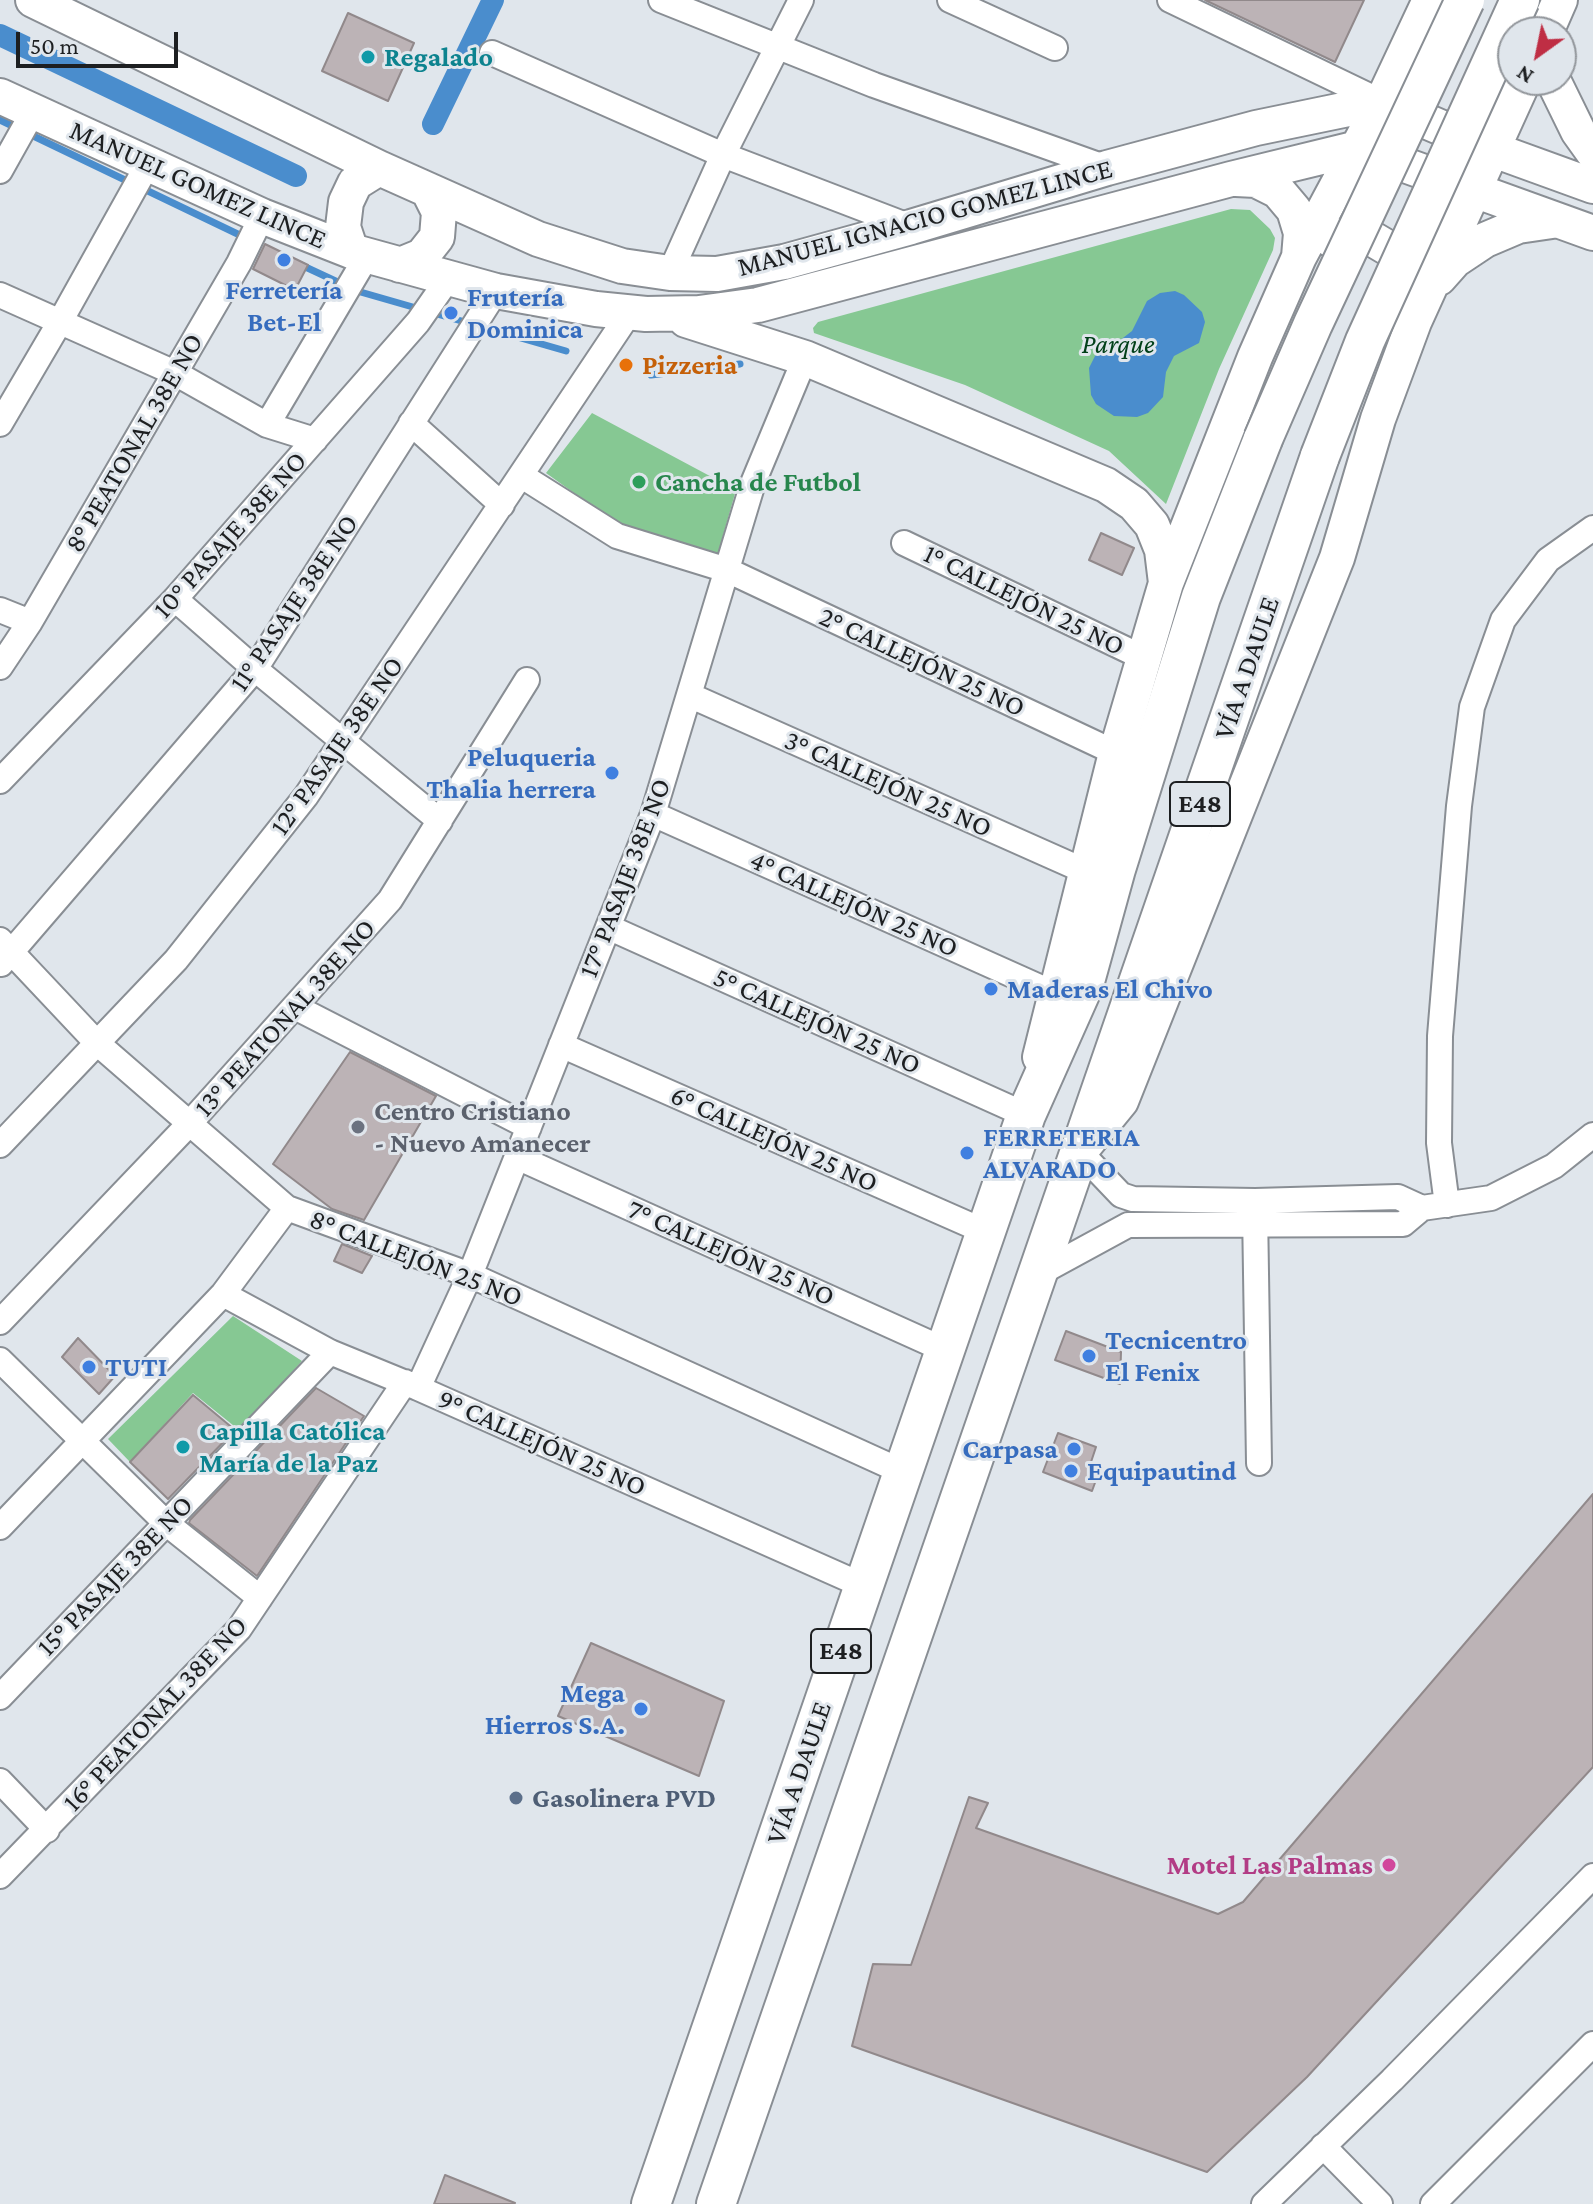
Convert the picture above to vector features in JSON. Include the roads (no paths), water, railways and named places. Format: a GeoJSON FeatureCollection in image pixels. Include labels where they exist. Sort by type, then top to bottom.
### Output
{"type":"FeatureCollection","features":[{"type":"Feature","properties":{"kind":"main road"},"geometry":{"type":"LineString","coordinates":[[33,0],[428,190],[439,212],[437,237],[422,256],[400,265]]}},
{"type":"Feature","properties":{"kind":"main road","name":"E48"},"geometry":{"type":"LineString","coordinates":[[1166,583],[1255,357],[1299,257],[1382,102],[1430,0]]}},
{"type":"Feature","properties":{"kind":"main road","name":"VÍA A DAULE"},"geometry":{"type":"LineString","coordinates":[[651,2204],[1026,1115],[1084,985],[1147,764],[1201,597],[1263,439],[1313,324],[1465,0]]}},
{"type":"Feature","properties":{"kind":"main road","name":"VÍA A DAULE"},"geometry":{"type":"LineString","coordinates":[[716,2204],[1320,456],[1365,341],[1520,0]]}},
{"type":"Feature","properties":{"kind":"main road","name":"MANUEL GOMEZ LINCE"},"geometry":{"type":"LineString","coordinates":[[0,96],[262,216],[359,254],[400,265]]}},
{"type":"Feature","properties":{"kind":"main road","name":"E48"},"geometry":{"type":"LineString","coordinates":[[1414,322],[1516,96]]}},
{"type":"Feature","properties":{"kind":"main road"},"geometry":{"type":"LineString","coordinates":[[1561,96],[1578,131],[1593,152]]}},
{"type":"Feature","properties":{"kind":"main road"},"geometry":{"type":"LineString","coordinates":[[1382,102],[1491,149],[1593,186]]}},
{"type":"Feature","properties":{"kind":"main road","name":"MANUEL IGNACIO GOMEZ LINCE"},"geometry":{"type":"LineString","coordinates":[[428,190],[574,253],[622,266],[670,273],[717,274],[758,268],[911,227],[1107,168],[1256,128],[1382,102]]}},
{"type":"Feature","properties":{"kind":"main road"},"geometry":{"type":"LineString","coordinates":[[1358,148],[1593,233]]}},
{"type":"Feature","properties":{"kind":"main road","name":"MANUEL IGNACIO GOMEZ LINCE"},"geometry":{"type":"LineString","coordinates":[[400,265],[496,291],[630,312],[699,313],[758,305],[1358,148]]}},
{"type":"Feature","properties":{"kind":"main road"},"geometry":{"type":"LineString","coordinates":[[359,254],[343,227],[346,202],[355,183],[379,168]]}},
{"type":"Feature","properties":{"kind":"main road"},"geometry":{"type":"LineString","coordinates":[[1231,179],[1256,180],[1278,191],[1294,210],[1301,233],[1299,257]]}},
{"type":"Feature","properties":{"kind":"main road"},"geometry":{"type":"LineString","coordinates":[[1430,287],[1455,260],[1485,240],[1518,226],[1554,221]]}},
{"type":"Feature","properties":{"kind":"main road"},"geometry":{"type":"LineString","coordinates":[[1299,257],[1320,242],[1333,238],[1345,235],[1371,238],[1393,251],[1409,272],[1416,296],[1414,322]]}},
{"type":"Feature","properties":{"kind":"main road"},"geometry":{"type":"LineString","coordinates":[[667,314],[805,358],[1106,485],[1134,504],[1152,525],[1162,550],[1166,583]]}},
{"type":"Feature","properties":{"kind":"main road","name":"VÍA A DAULE"},"geometry":{"type":"LineString","coordinates":[[1080,1152],[1121,1101],[1337,558],[1378,419],[1414,322]]}},
{"type":"Feature","properties":{"kind":"main road","name":"VÍA A DAULE"},"geometry":{"type":"LineString","coordinates":[[1026,1115],[1116,753],[1166,583]]}},
{"type":"Feature","properties":{"kind":"street"},"geometry":{"type":"LineString","coordinates":[[661,0],[777,48],[1107,168]]}},
{"type":"Feature","properties":{"kind":"street"},"geometry":{"type":"LineString","coordinates":[[670,273],[723,155],[801,0]]}},
{"type":"Feature","properties":{"kind":"street"},"geometry":{"type":"LineString","coordinates":[[950,0],[1055,48]]}},
{"type":"Feature","properties":{"kind":"street"},"geometry":{"type":"LineString","coordinates":[[1170,0],[1382,102]]}},
{"type":"Feature","properties":{"kind":"street"},"geometry":{"type":"LineString","coordinates":[[492,53],[723,155],[911,227]]}},
{"type":"Feature","properties":{"kind":"street"},"geometry":{"type":"LineString","coordinates":[[0,171],[33,112]]}},
{"type":"Feature","properties":{"kind":"street"},"geometry":{"type":"LineString","coordinates":[[0,424],[148,164]]}},
{"type":"Feature","properties":{"kind":"street","name":"8° PEATONAL 38E NO"},"geometry":{"type":"LineString","coordinates":[[0,667],[30,622],[239,263],[262,216]]}},
{"type":"Feature","properties":{"kind":"street"},"geometry":{"type":"LineString","coordinates":[[267,425],[359,254]]}},
{"type":"Feature","properties":{"kind":"street","name":"10° PASAJE 38E NO"},"geometry":{"type":"LineString","coordinates":[[0,781],[175,599],[418,322],[448,279]]}},
{"type":"Feature","properties":{"kind":"street","name":"11° PASAJE 38E NO"},"geometry":{"type":"LineString","coordinates":[[4,953],[255,669],[496,291]]}},
{"type":"Feature","properties":{"kind":"street"},"geometry":{"type":"LineString","coordinates":[[0,295],[175,373],[267,425],[315,440]]}},
{"type":"Feature","properties":{"kind":"street","name":"12° PASAJE 38E NO"},"geometry":{"type":"LineString","coordinates":[[0,1145],[176,960],[306,796],[630,312]]}},
{"type":"Feature","properties":{"kind":"street","name":"17° PASAJE 38E NO"},"geometry":{"type":"LineString","coordinates":[[412,1385],[470,1275],[653,814],[753,483],[805,358]]}},
{"type":"Feature","properties":{"kind":"street"},"geometry":{"type":"LineString","coordinates":[[411,423],[502,505]]}},
{"type":"Feature","properties":{"kind":"street","name":"2° CALLEJÓN 25 NO"},"geometry":{"type":"LineString","coordinates":[[522,476],[617,536],[727,570],[1116,753]]}},
{"type":"Feature","properties":{"kind":"street"},"geometry":{"type":"LineString","coordinates":[[1447,1205],[1439,1143],[1440,1036],[1459,806],[1472,707],[1503,620],[1548,560],[1593,528]]}},
{"type":"Feature","properties":{"kind":"street","name":"1° CALLEJÓN 25 NO"},"geometry":{"type":"LineString","coordinates":[[904,543],[1144,658]]}},
{"type":"Feature","properties":{"kind":"street"},"geometry":{"type":"LineString","coordinates":[[175,599],[440,821]]}},
{"type":"Feature","properties":{"kind":"street"},"geometry":{"type":"LineString","coordinates":[[0,610],[30,622]]}},
{"type":"Feature","properties":{"kind":"street","name":"13° PEATONAL 38E NO"},"geometry":{"type":"LineString","coordinates":[[0,1322],[189,1124],[390,900],[527,680]]}},
{"type":"Feature","properties":{"kind":"street","name":"3° CALLEJÓN 25 NO"},"geometry":{"type":"LineString","coordinates":[[689,695],[1087,872]]}},
{"type":"Feature","properties":{"kind":"street","name":"4° CALLEJÓN 25 NO"},"geometry":{"type":"LineString","coordinates":[[653,814],[1055,994]]}},
{"type":"Feature","properties":{"kind":"street","name":"5° CALLEJÓN 25 NO"},"geometry":{"type":"LineString","coordinates":[[608,927],[1026,1115]]}},
{"type":"Feature","properties":{"kind":"street","name":"8° CALLEJÓN 25 NO"},"geometry":{"type":"LineString","coordinates":[[4,953],[97,1043],[287,1208],[470,1275],[903,1472]]}},
{"type":"Feature","properties":{"kind":"street"},"geometry":{"type":"LineString","coordinates":[[295,1007],[529,1127]]}},
{"type":"Feature","properties":{"kind":"street","name":"6° CALLEJÓN 25 NO"},"geometry":{"type":"LineString","coordinates":[[561,1045],[986,1232]]}},
{"type":"Feature","properties":{"kind":"street"},"geometry":{"type":"LineString","coordinates":[[1080,1152],[1121,1195],[1133,1199],[1255,1201],[1398,1197],[1422,1208],[1491,1198],[1554,1166],[1593,1135]]}},
{"type":"Feature","properties":{"kind":"street","name":"7° CALLEJÓN 25 NO"},"geometry":{"type":"LineString","coordinates":[[517,1157],[945,1350]]}},
{"type":"Feature","properties":{"kind":"street"},"geometry":{"type":"LineString","coordinates":[[1255,1201],[1259,1463]]}},
{"type":"Feature","properties":{"kind":"street"},"geometry":{"type":"LineString","coordinates":[[0,1527],[223,1294],[287,1208]]}},
{"type":"Feature","properties":{"kind":"street"},"geometry":{"type":"LineString","coordinates":[[1038,1274],[1128,1225],[1403,1224],[1422,1208]]}},
{"type":"Feature","properties":{"kind":"street","name":"9° CALLEJÓN 25 NO"},"geometry":{"type":"LineString","coordinates":[[223,1294],[330,1352],[412,1385],[864,1586]]}},
{"type":"Feature","properties":{"kind":"street","name":"15° PASAJE 38E NO"},"geometry":{"type":"LineString","coordinates":[[0,1697],[330,1352]]}},
{"type":"Feature","properties":{"kind":"street"},"geometry":{"type":"LineString","coordinates":[[0,1360],[166,1523],[260,1598]]}},
{"type":"Feature","properties":{"kind":"street","name":"16° PEATONAL 38E NO"},"geometry":{"type":"LineString","coordinates":[[0,1876],[239,1629],[412,1385]]}},
{"type":"Feature","properties":{"kind":"street"},"geometry":{"type":"LineString","coordinates":[[0,1781],[47,1830]]}},
{"type":"Feature","properties":{"kind":"street"},"geometry":{"type":"LineString","coordinates":[[1264,2204],[1592,1878]]}},
{"type":"Feature","properties":{"kind":"street"},"geometry":{"type":"LineString","coordinates":[[1433,2204],[1593,2044]]}},
{"type":"Feature","properties":{"kind":"street"},"geometry":{"type":"LineString","coordinates":[[1323,2146],[1380,2204]]}},
{"type":"Feature","properties":{"kind":"water"},"geometry":{"type":"Polygon","coordinates":[[[1175,291],[1202,312],[1205,322],[1199,343],[1174,356],[1166,372],[1163,397],[1148,413],[1137,417],[1114,416],[1096,404],[1091,395],[1089,368],[1097,352],[1106,344],[1119,341],[1132,331],[1147,301],[1160,293],[1175,291]]]}},
{"type":"Feature","properties":{"kind":"waterway"},"geometry":{"type":"LineString","coordinates":[[433,124],[493,0]]}},
{"type":"Feature","properties":{"kind":"waterway"},"geometry":{"type":"LineString","coordinates":[[0,35],[296,176]]}},
{"type":"Feature","properties":{"kind":"waterway"},"geometry":{"type":"LineString","coordinates":[[0,120],[248,239]]}},
{"type":"Feature","properties":{"kind":"waterway"},"geometry":{"type":"LineString","coordinates":[[299,264],[357,291],[566,351]]}},
{"type":"Feature","properties":{"kind":"waterway"},"geometry":{"type":"LineString","coordinates":[[651,375],[740,364]]}},
{"type":"Feature","properties":{"kind":"place","name":"Regalado"},"geometry":{"type":"Point","coordinates":[368,57]}},
{"type":"Feature","properties":{"kind":"place","name":"Ferretería Bet-El"},"geometry":{"type":"Point","coordinates":[284,260]}},
{"type":"Feature","properties":{"kind":"place","name":"Frutería Dominica"},"geometry":{"type":"Point","coordinates":[451,313]}},
{"type":"Feature","properties":{"kind":"place","name":"Pizzeria"},"geometry":{"type":"Point","coordinates":[626,365]}},
{"type":"Feature","properties":{"kind":"place","name":"Cancha de Futbol"},"geometry":{"type":"Point","coordinates":[639,482]}},
{"type":"Feature","properties":{"kind":"place","name":"Peluqueria Thalia herrera"},"geometry":{"type":"Point","coordinates":[612,773]}},
{"type":"Feature","properties":{"kind":"place","name":"Maderas El Chivo"},"geometry":{"type":"Point","coordinates":[991,989]}},
{"type":"Feature","properties":{"kind":"place","name":"Centro Cristiano - Nuevo Amanecer"},"geometry":{"type":"Point","coordinates":[358,1127]}},
{"type":"Feature","properties":{"kind":"place","name":"FERRETERIA ALVARADO"},"geometry":{"type":"Point","coordinates":[967,1153]}},
{"type":"Feature","properties":{"kind":"place","name":"Tecnicentro El Fenix"},"geometry":{"type":"Point","coordinates":[1089,1356]}},
{"type":"Feature","properties":{"kind":"place","name":"TUTI"},"geometry":{"type":"Point","coordinates":[89,1367]}},
{"type":"Feature","properties":{"kind":"place","name":"Capilla Católica María de la Paz"},"geometry":{"type":"Point","coordinates":[183,1447]}},
{"type":"Feature","properties":{"kind":"place","name":"Carpasa"},"geometry":{"type":"Point","coordinates":[1074,1449]}},
{"type":"Feature","properties":{"kind":"place","name":"Equipautind"},"geometry":{"type":"Point","coordinates":[1071,1471]}},
{"type":"Feature","properties":{"kind":"place","name":"Mega Hierros S.A."},"geometry":{"type":"Point","coordinates":[641,1709]}},
{"type":"Feature","properties":{"kind":"place","name":"Gasolinera PVD"},"geometry":{"type":"Point","coordinates":[516,1798]}},
{"type":"Feature","properties":{"kind":"place","name":"Motel Las Palmas"},"geometry":{"type":"Point","coordinates":[1389,1865]}},
{"type":"Feature","properties":{"kind":"park label","name":"Parque"},"geometry":{"type":"Point","coordinates":[1118,344]}}]}
